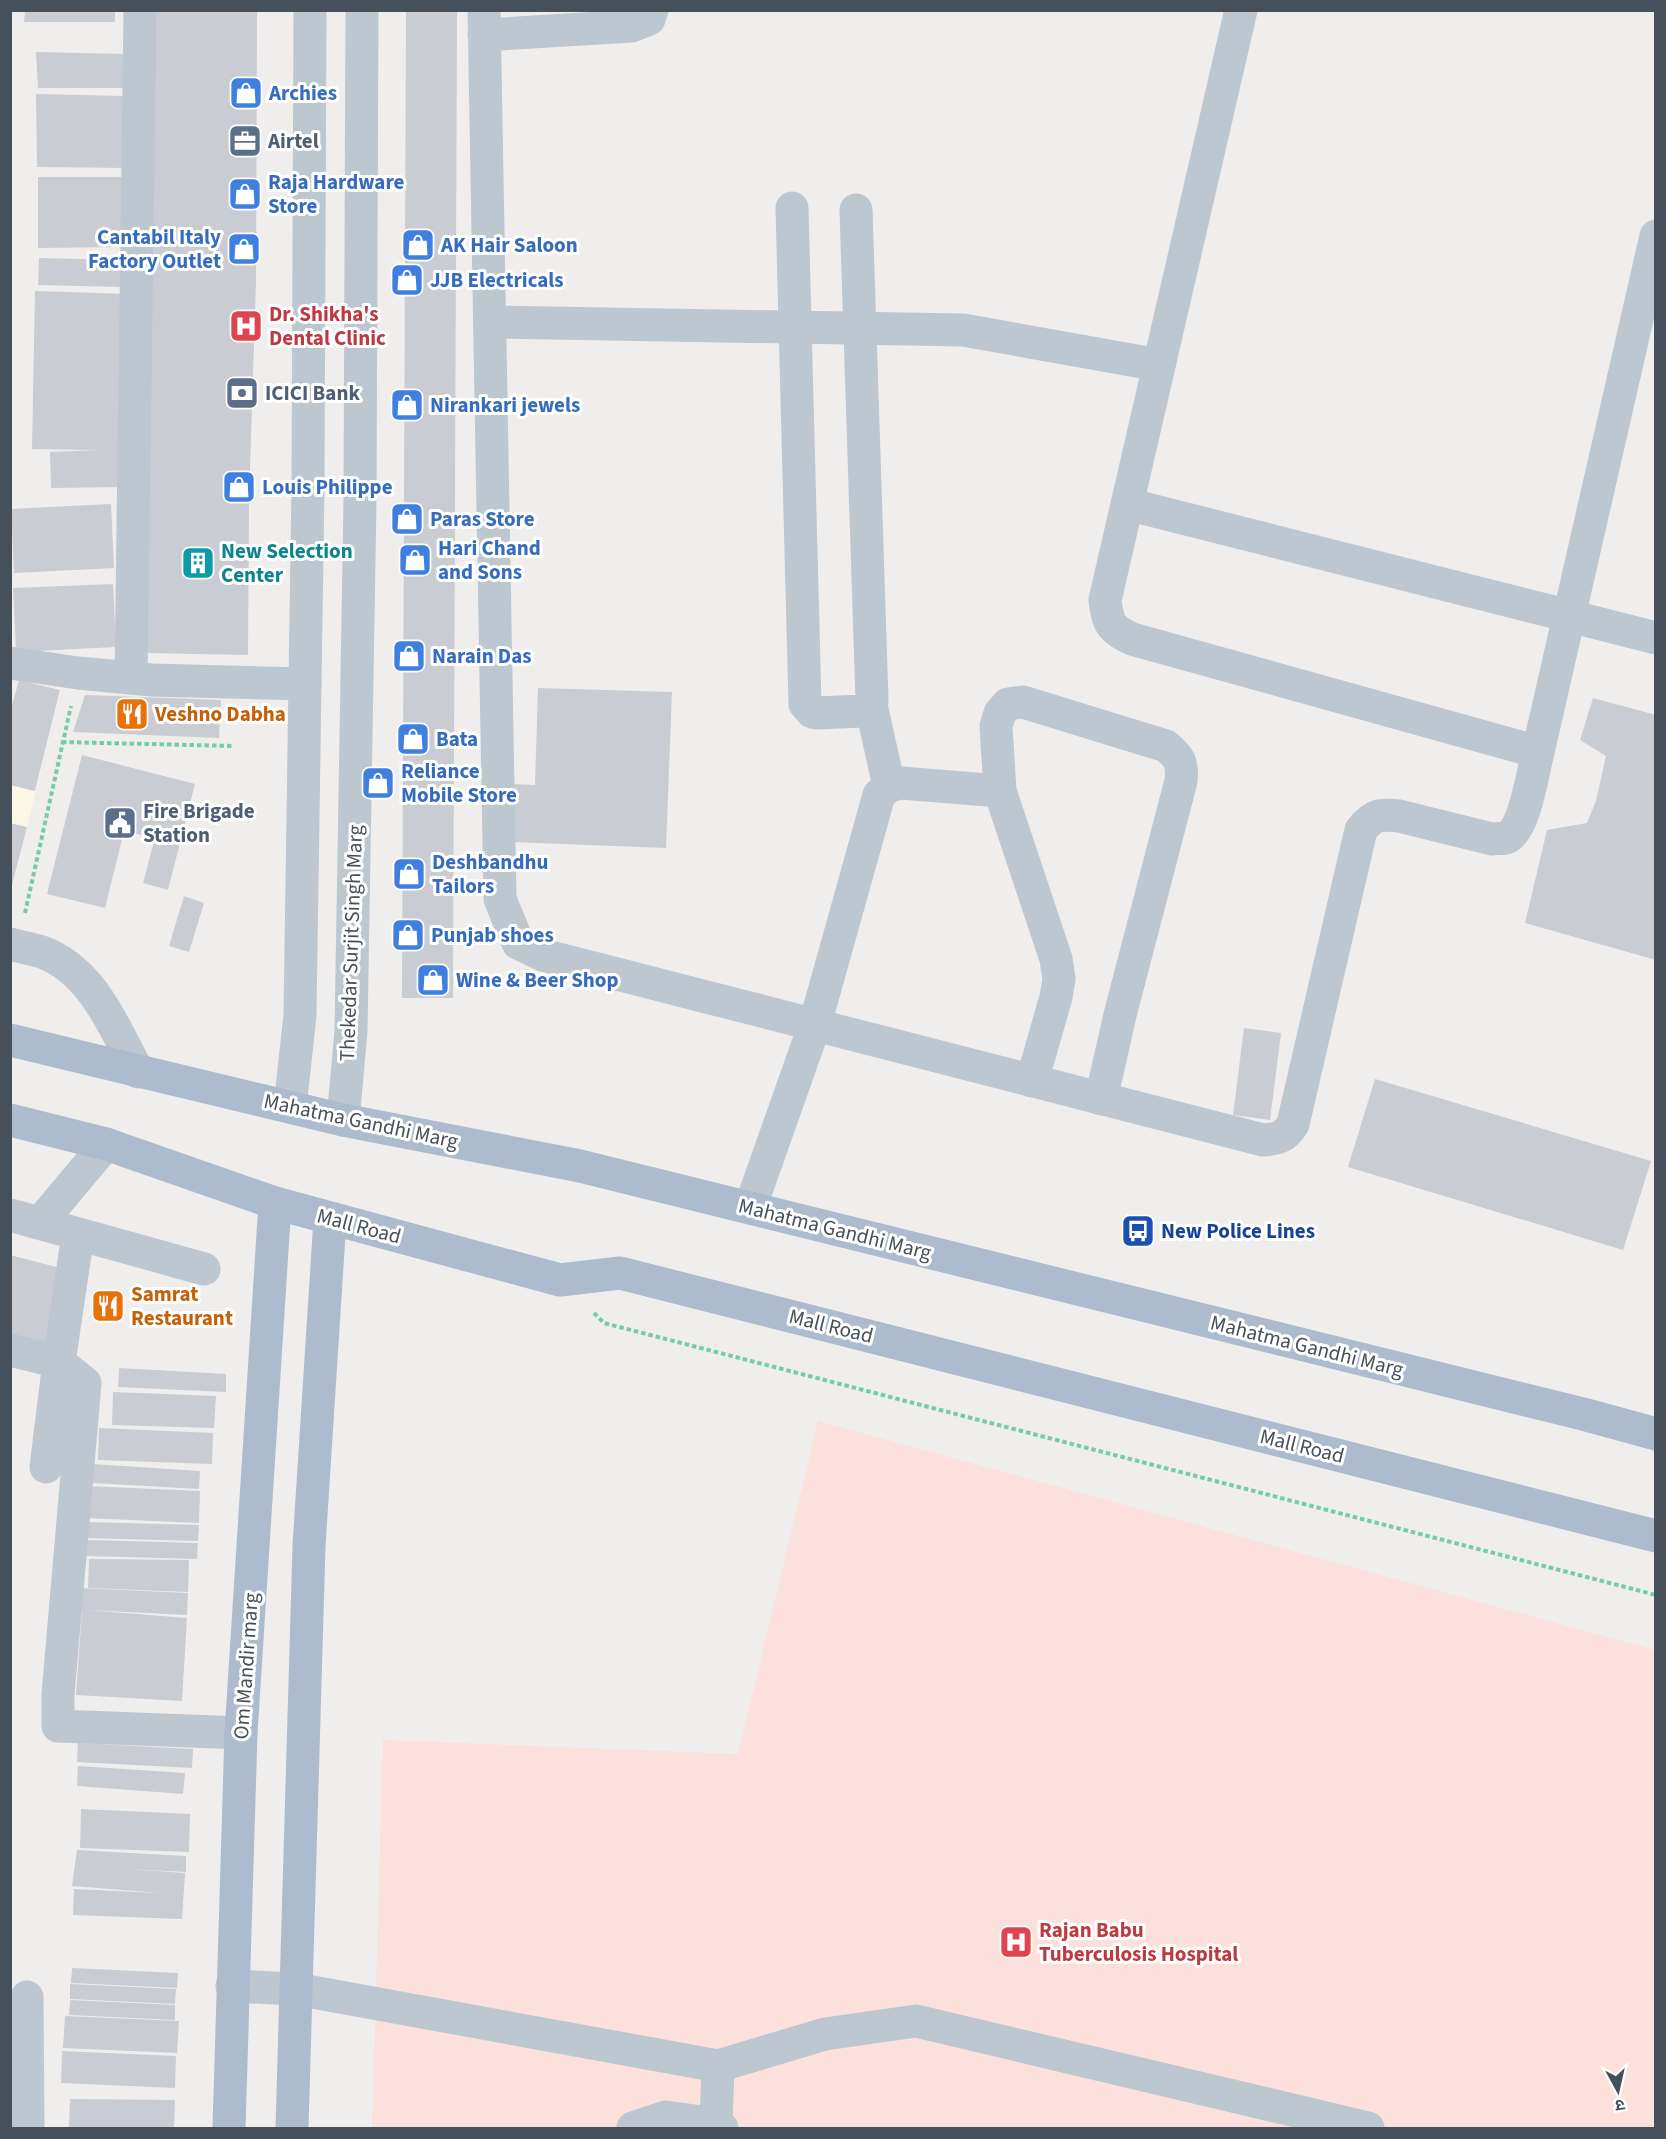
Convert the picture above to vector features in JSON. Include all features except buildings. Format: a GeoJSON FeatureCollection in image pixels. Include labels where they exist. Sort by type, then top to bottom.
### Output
{"type":"FeatureCollection","features":[{"type":"Feature","properties":{"kind":"main road","name":"Mahatma Gandhi Marg"},"geometry":{"type":"LineString","coordinates":[[10,1040],[342,1120],[580,1166],[1656,1434]]}},
{"type":"Feature","properties":{"kind":"main road","name":"Mall Road"},"geometry":{"type":"LineString","coordinates":[[10,1120],[106,1144],[275,1203],[560,1281],[620,1273],[1656,1536]]}},
{"type":"Feature","properties":{"kind":"main road","name":"Om Mandir marg"},"geometry":{"type":"LineString","coordinates":[[229,2128],[241,1733],[275,1203]]}},
{"type":"Feature","properties":{"kind":"main road"},"geometry":{"type":"LineString","coordinates":[[292,2128],[309,1546],[330,1219]]}},
{"type":"Feature","properties":{"kind":"street"},"geometry":{"type":"LineString","coordinates":[[131,678],[140,10]]}},
{"type":"Feature","properties":{"kind":"street"},"geometry":{"type":"LineString","coordinates":[[290,1107],[300,1016],[308,485],[310,10]]}},
{"type":"Feature","properties":{"kind":"street","name":"Thekedar Surjit Singh Marg"},"geometry":{"type":"LineString","coordinates":[[342,1120],[352,1019],[360,489],[362,10]]}},
{"type":"Feature","properties":{"kind":"street"},"geometry":{"type":"LineString","coordinates":[[652,10],[649,19],[632,26],[484,23],[500,899],[518,943],[543,955],[1263,1140],[1278,1139],[1286,1134],[1293,1124],[1361,830],[1371,818],[1385,815],[1400,816],[1492,839],[1506,838],[1516,830],[1521,819],[1656,236]]}},
{"type":"Feature","properties":{"kind":"street"},"geometry":{"type":"LineString","coordinates":[[1241,10],[1105,600],[1108,621],[1117,632],[1132,639],[1538,752]]}},
{"type":"Feature","properties":{"kind":"street"},"geometry":{"type":"LineString","coordinates":[[792,207],[806,704],[812,712],[817,713],[862,711],[871,705]]}},
{"type":"Feature","properties":{"kind":"street"},"geometry":{"type":"LineString","coordinates":[[856,210],[871,705],[889,786]]}},
{"type":"Feature","properties":{"kind":"street"},"geometry":{"type":"LineString","coordinates":[[490,322],[963,330],[1159,365]]}},
{"type":"Feature","properties":{"kind":"street"},"geometry":{"type":"LineString","coordinates":[[1127,504],[1656,638]]}},
{"type":"Feature","properties":{"kind":"street"},"geometry":{"type":"LineString","coordinates":[[11,665],[131,678],[305,684]]}},
{"type":"Feature","properties":{"kind":"street"},"geometry":{"type":"LineString","coordinates":[[1032,1081],[1059,979],[1056,959],[1000,791],[996,726],[1000,713],[1008,704],[1023,702],[1166,746],[1178,756],[1182,769],[1181,781],[1120,1016],[1101,1099]]}},
{"type":"Feature","properties":{"kind":"street"},"geometry":{"type":"LineString","coordinates":[[750,1208],[815,1024],[879,795],[889,786],[901,783],[1000,791]]}},
{"type":"Feature","properties":{"kind":"street"},"geometry":{"type":"LineString","coordinates":[[14,945],[43,952],[73,970],[92,989],[138,1072]]}},
{"type":"Feature","properties":{"kind":"street"},"geometry":{"type":"LineString","coordinates":[[25,1219],[106,1144]]}},
{"type":"Feature","properties":{"kind":"street"},"geometry":{"type":"LineString","coordinates":[[25,1219],[204,1269]]}},
{"type":"Feature","properties":{"kind":"street"},"geometry":{"type":"LineString","coordinates":[[46,1467],[78,1234]]}},
{"type":"Feature","properties":{"kind":"street"},"geometry":{"type":"LineString","coordinates":[[10,1350],[59,1362],[85,1383],[58,1694],[58,1726],[241,1733]]}},
{"type":"Feature","properties":{"kind":"street"},"geometry":{"type":"LineString","coordinates":[[232,1986],[297,1989],[718,2066],[825,2034],[916,2021],[1368,2128]]}},
{"type":"Feature","properties":{"kind":"street"},"geometry":{"type":"LineString","coordinates":[[27,1997],[28,2128]]}},
{"type":"Feature","properties":{"kind":"street"},"geometry":{"type":"LineString","coordinates":[[633,2128],[666,2117],[719,2126],[718,2066]]}},
{"type":"Feature","properties":{"kind":"path"},"geometry":{"type":"LineString","coordinates":[[14,945],[78,673]]}},
{"type":"Feature","properties":{"kind":"path"},"geometry":{"type":"LineString","coordinates":[[62,742],[233,746]]}},
{"type":"Feature","properties":{"kind":"path"},"geometry":{"type":"LineString","coordinates":[[560,1281],[604,1323],[1656,1594]]}},
{"type":"Feature","properties":{"kind":"shaded area"},"geometry":{"type":"Polygon","coordinates":[[[19,680],[60,690],[11,893],[10,712],[19,680]]]}},
{"type":"Feature","properties":{"kind":"shaded area","name":"Rajan Babu Tuberculosis Hospital"},"geometry":{"type":"Polygon","coordinates":[[[818,1421],[1655,1650],[1655,2128],[372,2128],[383,1740],[738,1754],[818,1421]]]}},
{"type":"Feature","properties":{"kind":"place","name":"Archies"},"geometry":{"type":"Point","coordinates":[246,93]}},
{"type":"Feature","properties":{"kind":"place","name":"Airtel"},"geometry":{"type":"Point","coordinates":[245,141]}},
{"type":"Feature","properties":{"kind":"place","name":"Raja Hardware Store"},"geometry":{"type":"Point","coordinates":[245,194]}},
{"type":"Feature","properties":{"kind":"place","name":"AK Hair Saloon"},"geometry":{"type":"Point","coordinates":[418,245]}},
{"type":"Feature","properties":{"kind":"place","name":"Cantabil Italy Factory Outlet"},"geometry":{"type":"Point","coordinates":[244,249]}},
{"type":"Feature","properties":{"kind":"place","name":"JJB Electricals"},"geometry":{"type":"Point","coordinates":[407,280]}},
{"type":"Feature","properties":{"kind":"place","name":"Dr. Shikha's Dental Clinic"},"geometry":{"type":"Point","coordinates":[246,326]}},
{"type":"Feature","properties":{"kind":"place","name":"ICICI Bank"},"geometry":{"type":"Point","coordinates":[242,393]}},
{"type":"Feature","properties":{"kind":"place","name":"Nirankari jewels"},"geometry":{"type":"Point","coordinates":[407,405]}},
{"type":"Feature","properties":{"kind":"place","name":"Louis Philippe"},"geometry":{"type":"Point","coordinates":[239,487]}},
{"type":"Feature","properties":{"kind":"place","name":"Paras Store"},"geometry":{"type":"Point","coordinates":[407,519]}},
{"type":"Feature","properties":{"kind":"place","name":"Hari Chand and Sons"},"geometry":{"type":"Point","coordinates":[415,560]}},
{"type":"Feature","properties":{"kind":"place","name":"New Selection Center"},"geometry":{"type":"Point","coordinates":[198,563]}},
{"type":"Feature","properties":{"kind":"place","name":"Narain Das"},"geometry":{"type":"Point","coordinates":[409,656]}},
{"type":"Feature","properties":{"kind":"place","name":"Veshno Dabha"},"geometry":{"type":"Point","coordinates":[132,714]}},
{"type":"Feature","properties":{"kind":"place","name":"Bata"},"geometry":{"type":"Point","coordinates":[413,739]}},
{"type":"Feature","properties":{"kind":"place","name":"Reliance Mobile Store"},"geometry":{"type":"Point","coordinates":[378,783]}},
{"type":"Feature","properties":{"kind":"place","name":"Fire Brigade Station"},"geometry":{"type":"Point","coordinates":[120,823]}},
{"type":"Feature","properties":{"kind":"place","name":"Deshbandhu Tailors"},"geometry":{"type":"Point","coordinates":[409,874]}},
{"type":"Feature","properties":{"kind":"place","name":"Punjab shoes"},"geometry":{"type":"Point","coordinates":[408,935]}},
{"type":"Feature","properties":{"kind":"place","name":"Wine & Beer Shop"},"geometry":{"type":"Point","coordinates":[433,980]}},
{"type":"Feature","properties":{"kind":"place","name":"New Police Lines"},"geometry":{"type":"Point","coordinates":[1138,1231]}},
{"type":"Feature","properties":{"kind":"place","name":"Samrat Restaurant"},"geometry":{"type":"Point","coordinates":[108,1306]}},
{"type":"Feature","properties":{"kind":"place","name":"Rajan Babu Tuberculosis Hospital"},"geometry":{"type":"Point","coordinates":[1016,1942]}}]}
